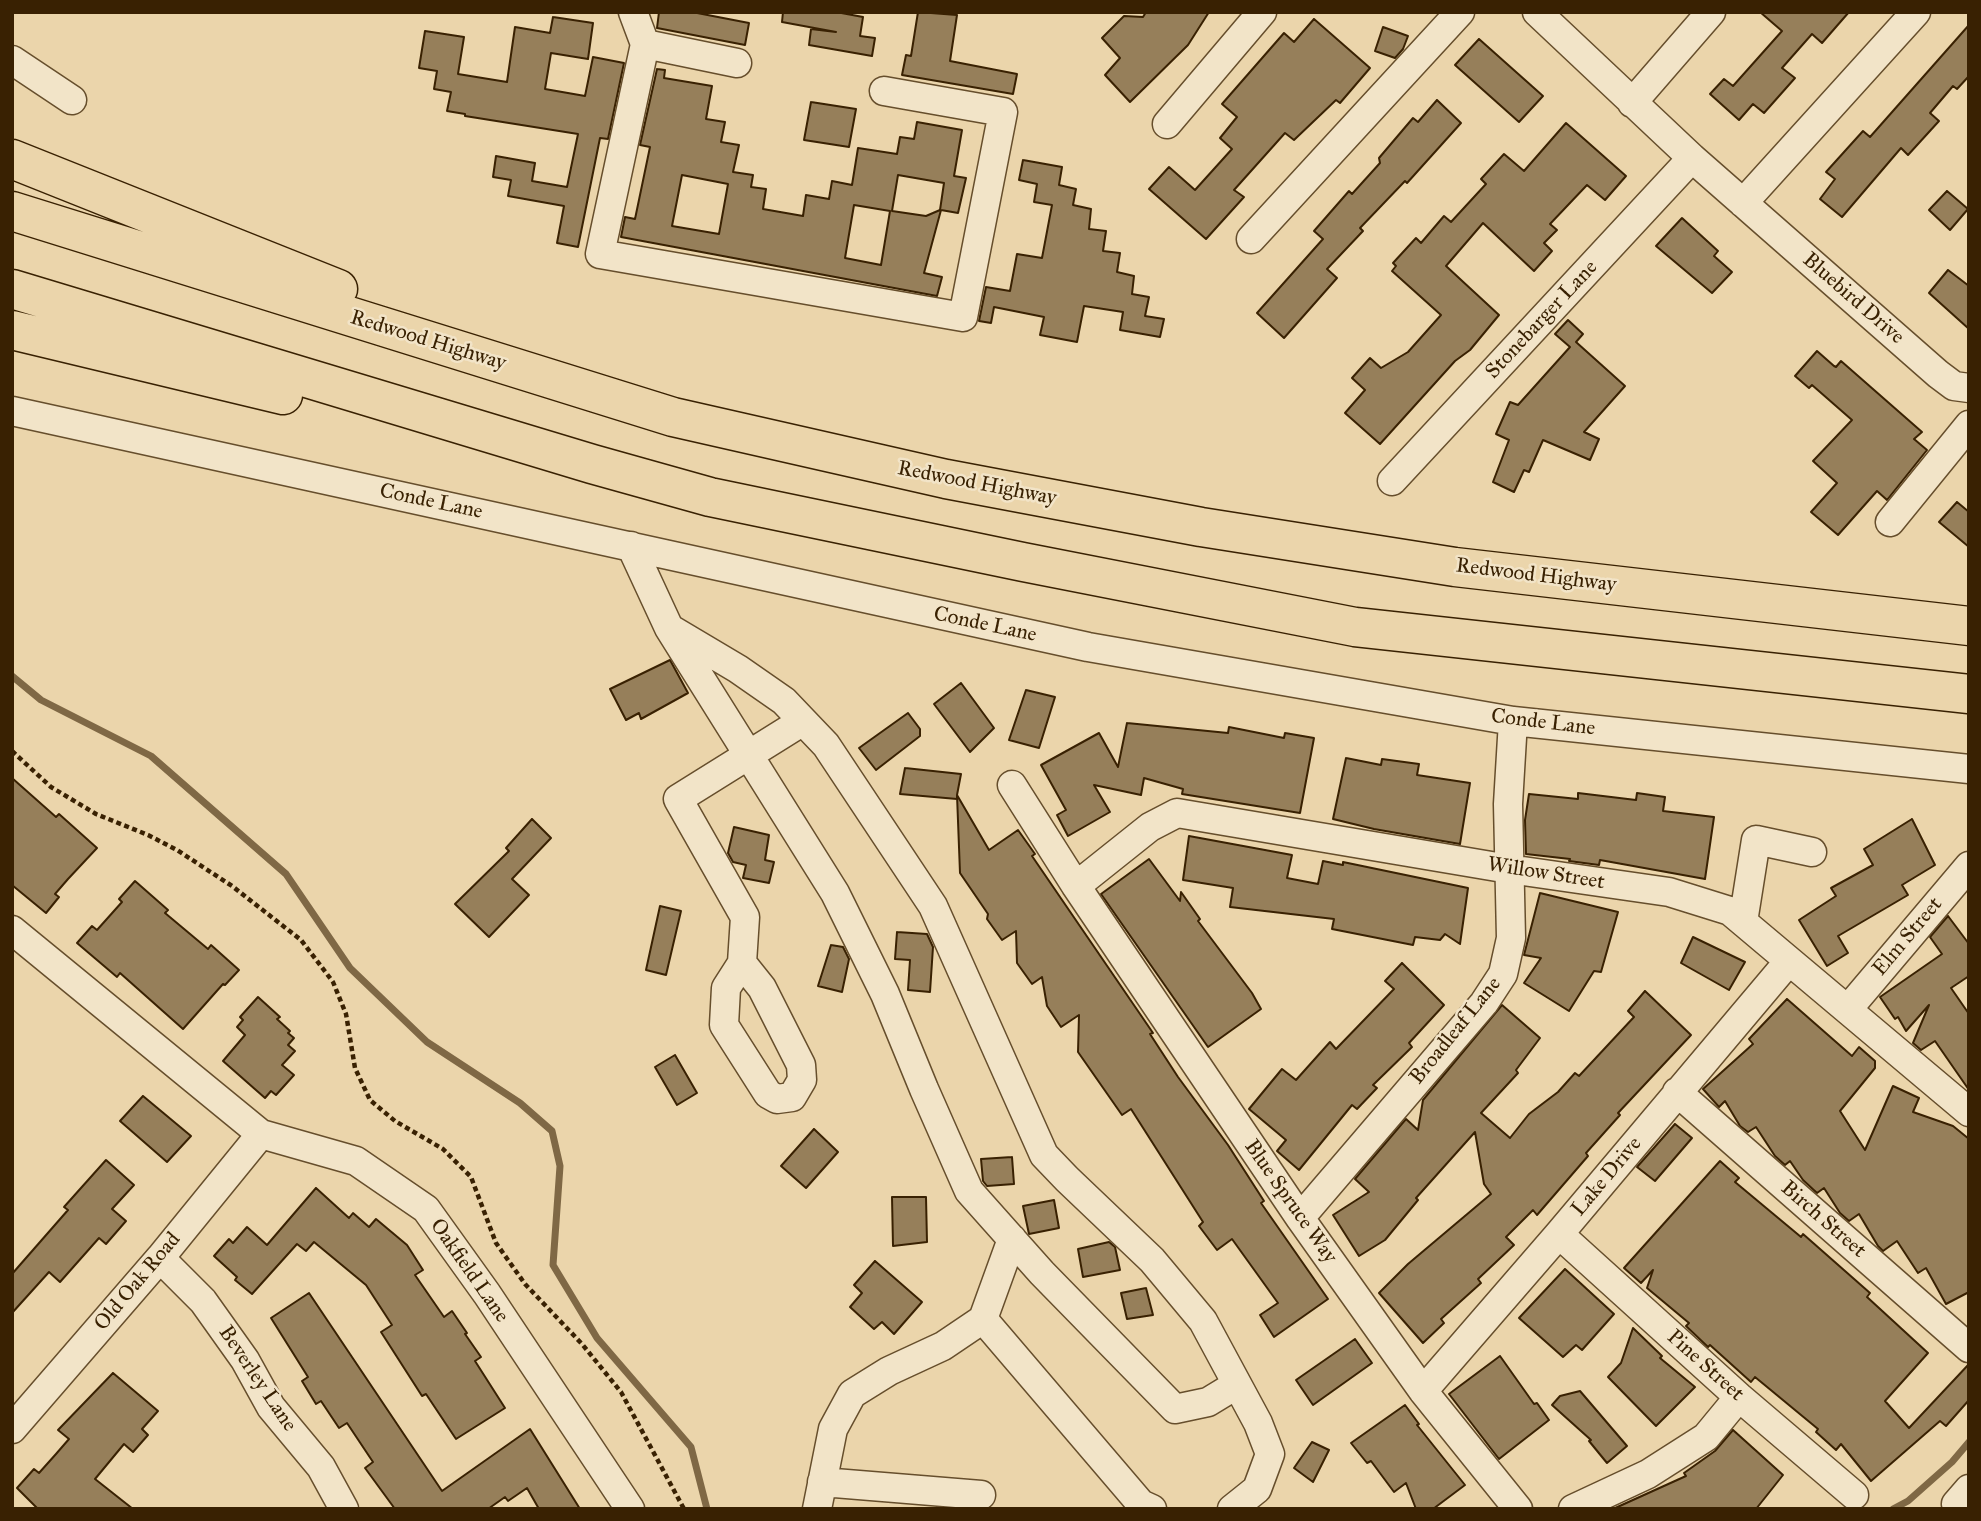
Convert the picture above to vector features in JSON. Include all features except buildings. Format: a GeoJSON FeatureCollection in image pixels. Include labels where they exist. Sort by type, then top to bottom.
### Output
{"type":"FeatureCollection","features":[{"type":"Feature","properties":{"kind":"highway"},"geometry":{"type":"LineString","coordinates":[[12,159],[603,395]]}},
{"type":"Feature","properties":{"kind":"highway","name":"Redwood Highway"},"geometry":{"type":"LineString","coordinates":[[12,211],[673,417],[946,479],[1201,527],[1455,567],[1969,626]]}},
{"type":"Feature","properties":{"kind":"highway"},"geometry":{"type":"LineString","coordinates":[[12,289],[592,464],[724,500],[1023,562],[1355,627],[1969,694]]}},
{"type":"Feature","properties":{"kind":"highway"},"geometry":{"type":"LineString","coordinates":[[12,330],[206,377],[592,464]]}},
{"type":"Feature","properties":{"kind":"street"},"geometry":{"type":"LineString","coordinates":[[633,12],[645,44],[600,254],[962,317],[1003,112],[884,91]]}},
{"type":"Feature","properties":{"kind":"street"},"geometry":{"type":"LineString","coordinates":[[1167,124],[1262,12]]}},
{"type":"Feature","properties":{"kind":"street"},"geometry":{"type":"LineString","coordinates":[[1251,239],[1460,12]]}},
{"type":"Feature","properties":{"kind":"street","name":"Bluebird Drive"},"geometry":{"type":"LineString","coordinates":[[1536,12],[1692,158],[1938,374],[1954,386],[1967,388]]}},
{"type":"Feature","properties":{"kind":"street"},"geometry":{"type":"LineString","coordinates":[[1632,103],[1711,12]]}},
{"type":"Feature","properties":{"kind":"street"},"geometry":{"type":"LineString","coordinates":[[1743,203],[1916,12]]}},
{"type":"Feature","properties":{"kind":"street"},"geometry":{"type":"LineString","coordinates":[[645,44],[737,63]]}},
{"type":"Feature","properties":{"kind":"street"},"geometry":{"type":"LineString","coordinates":[[12,60],[72,100]]}},
{"type":"Feature","properties":{"kind":"street","name":"Stonebarger Lane"},"geometry":{"type":"LineString","coordinates":[[1392,481],[1692,158]]}},
{"type":"Feature","properties":{"kind":"street","name":"Conde Lane"},"geometry":{"type":"LineString","coordinates":[[12,411],[1088,647],[1513,722],[1969,769]]}},
{"type":"Feature","properties":{"kind":"street"},"geometry":{"type":"LineString","coordinates":[[1889,522],[1969,425]]}},
{"type":"Feature","properties":{"kind":"street"},"geometry":{"type":"LineString","coordinates":[[632,546],[669,628],[835,893],[885,994],[969,1191],[1042,1273],[1175,1409],[1208,1402],[1236,1385]]}},
{"type":"Feature","properties":{"kind":"street"},"geometry":{"type":"LineString","coordinates":[[669,628],[785,701],[826,744],[933,906],[1044,1155],[1152,1260],[1203,1321],[1258,1423],[1270,1454],[1257,1489],[1232,1509]]}},
{"type":"Feature","properties":{"kind":"street"},"geometry":{"type":"LineString","coordinates":[[741,963],[745,917],[678,799],[803,721]]}},
{"type":"Feature","properties":{"kind":"street","name":"Broadleaf Lane"},"geometry":{"type":"LineString","coordinates":[[1300,1218],[1484,1003],[1503,974],[1511,938],[1507,804],[1513,722]]}},
{"type":"Feature","properties":{"kind":"street"},"geometry":{"type":"LineString","coordinates":[[1012,785],[1076,886]]}},
{"type":"Feature","properties":{"kind":"street","name":"Willow Street"},"geometry":{"type":"LineString","coordinates":[[1076,886],[1150,827],[1177,813],[1509,869],[1669,892],[1730,911],[1969,1112]]}},
{"type":"Feature","properties":{"kind":"street"},"geometry":{"type":"LineString","coordinates":[[1743,922],[1756,840],[1812,852]]}},
{"type":"Feature","properties":{"kind":"street","name":"Elm Street"},"geometry":{"type":"LineString","coordinates":[[1848,1009],[1969,866]]}},
{"type":"Feature","properties":{"kind":"street","name":"Blue Spruce Way"},"geometry":{"type":"LineString","coordinates":[[1076,886],[1300,1218],[1423,1391],[1518,1509]]}},
{"type":"Feature","properties":{"kind":"street","name":"Oakfield Lane"},"geometry":{"type":"LineString","coordinates":[[12,930],[261,1134],[356,1161],[426,1209],[487,1294],[630,1509]]}},
{"type":"Feature","properties":{"kind":"street","name":"Lake Drive"},"geometry":{"type":"LineString","coordinates":[[1423,1391],[1788,961]]}},
{"type":"Feature","properties":{"kind":"street","name":"Birch Street"},"geometry":{"type":"LineString","coordinates":[[1677,1092],[1969,1348]]}},
{"type":"Feature","properties":{"kind":"street","name":"Old Oak Road"},"geometry":{"type":"LineString","coordinates":[[12,1429],[160,1258],[261,1134]]}},
{"type":"Feature","properties":{"kind":"street","name":"Pine Street"},"geometry":{"type":"LineString","coordinates":[[1559,1234],[1739,1397],[1854,1495]]}},
{"type":"Feature","properties":{"kind":"street"},"geometry":{"type":"LineString","coordinates":[[981,1495],[922,1500],[819,1495],[833,1429],[852,1394],[889,1371],[943,1346],[983,1319],[1012,1239]]}},
{"type":"Feature","properties":{"kind":"street","name":"Beverley Lane"},"geometry":{"type":"LineString","coordinates":[[160,1258],[204,1301],[245,1360],[271,1407],[321,1467],[344,1509]]}},
{"type":"Feature","properties":{"kind":"street"},"geometry":{"type":"LineString","coordinates":[[983,1319],[1141,1504],[1152,1509]]}},
{"type":"Feature","properties":{"kind":"street"},"geometry":{"type":"LineString","coordinates":[[1573,1509],[1648,1474],[1706,1437],[1739,1397]]}},
{"type":"Feature","properties":{"kind":"path"},"geometry":{"type":"LineString","coordinates":[[12,751],[51,786],[96,814],[177,850],[232,886],[301,940],[332,982],[346,1014],[355,1068],[370,1100],[395,1121],[443,1149],[471,1177],[496,1243],[525,1284],[582,1344],[621,1392],[684,1509]]}},
{"type":"Feature","properties":{"kind":"waterway"},"geometry":{"type":"LineString","coordinates":[[12,676],[41,700],[151,756],[286,874],[350,968],[427,1042],[520,1103],[552,1131],[560,1166],[553,1265],[597,1338],[691,1447],[707,1509]]}},
{"type":"Feature","properties":{"kind":"waterway"},"geometry":{"type":"LineString","coordinates":[[1893,1509],[1908,1501],[1952,1462],[1969,1442]]}}]}
